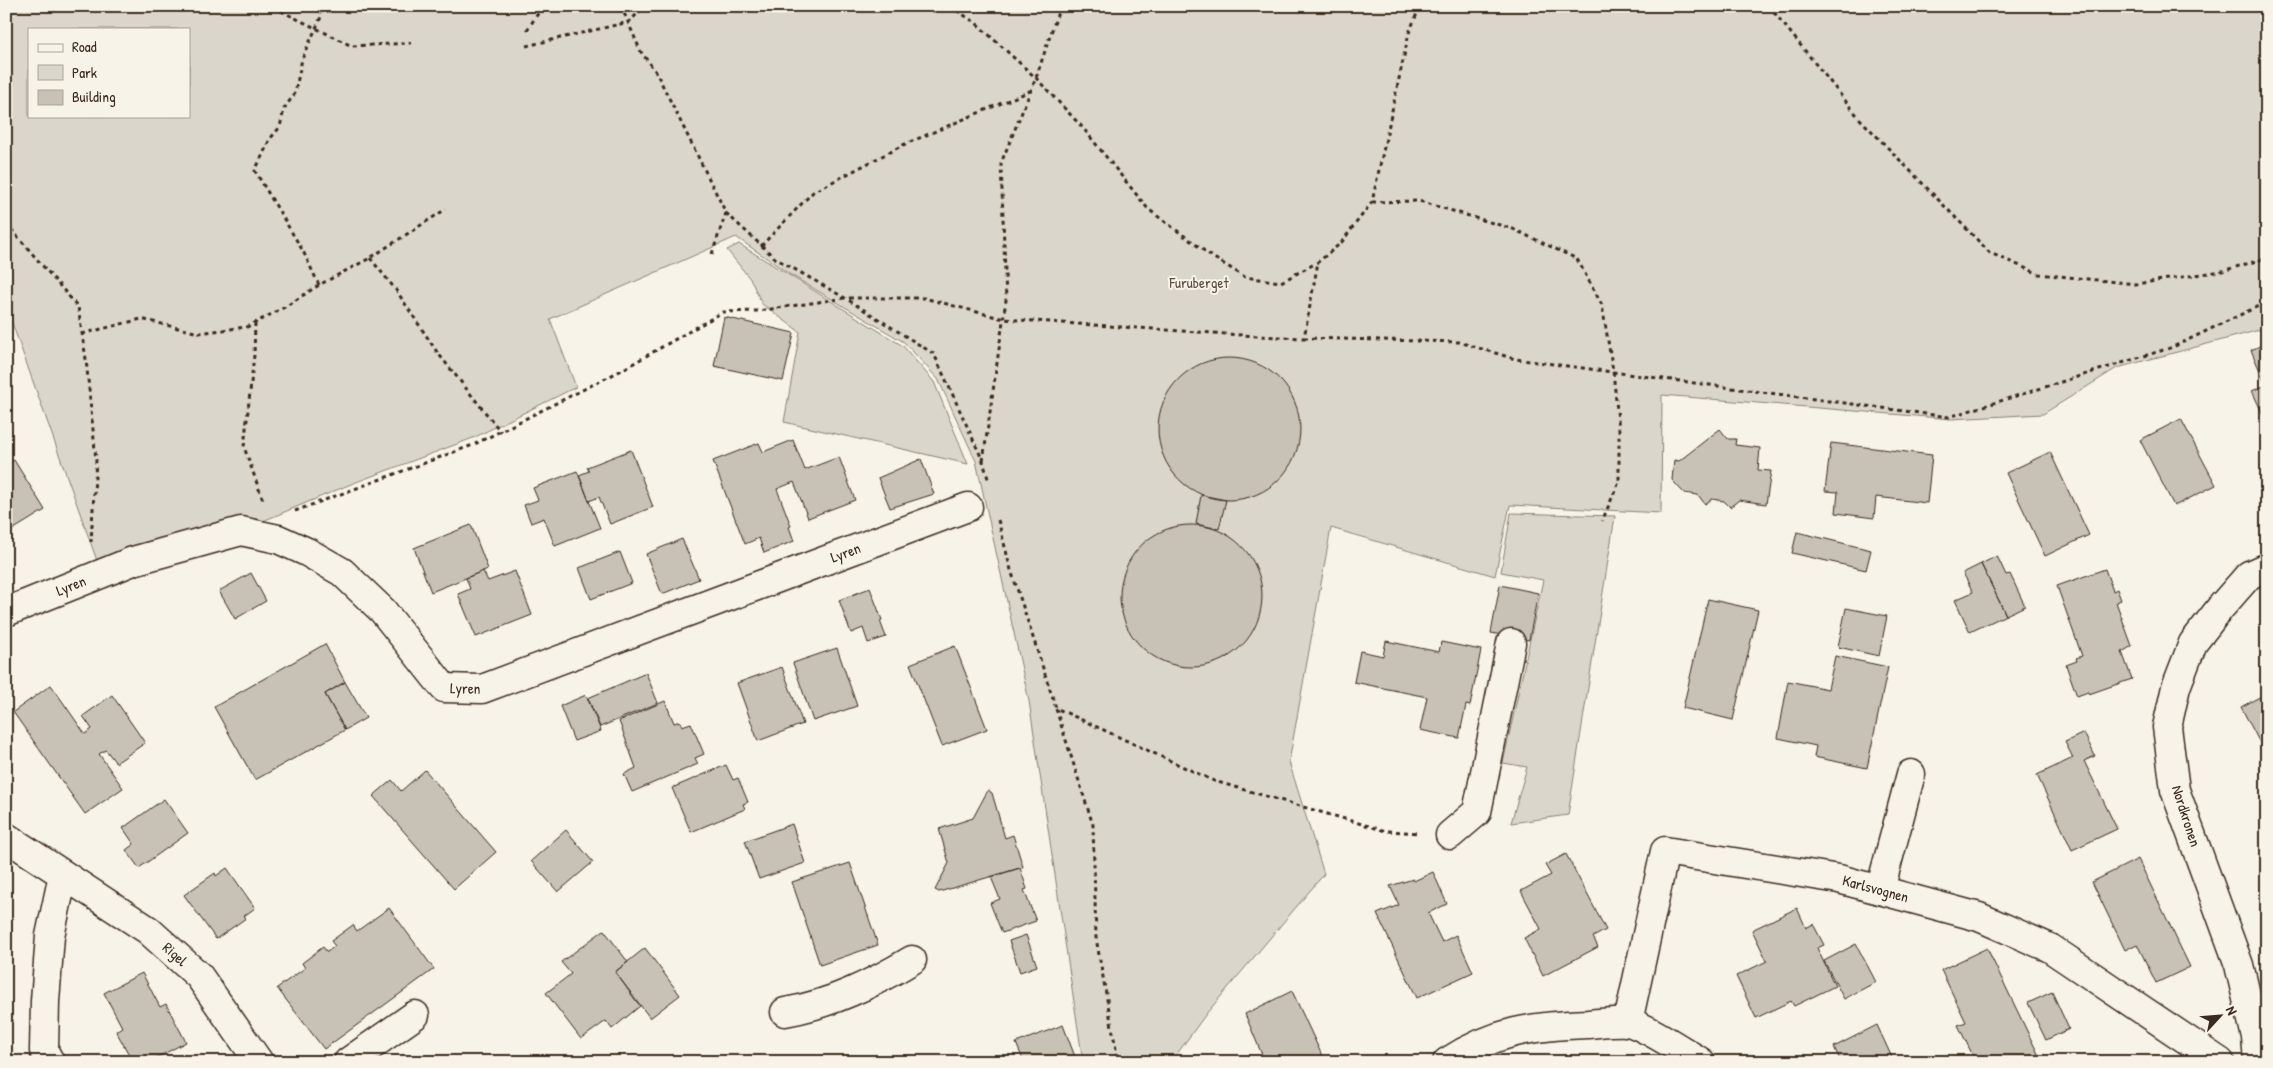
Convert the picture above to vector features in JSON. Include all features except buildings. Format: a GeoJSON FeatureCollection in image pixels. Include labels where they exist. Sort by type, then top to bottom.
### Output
{"type":"FeatureCollection","features":[{"type":"Feature","properties":{"kind":"street","name":"Lyren"},"geometry":{"type":"LineString","coordinates":[[6,612],[133,561],[241,531],[278,540],[307,552],[342,572],[383,611],[444,688],[482,689],[968,507]]}},
{"type":"Feature","properties":{"kind":"street","name":"Nordkronen"},"geometry":{"type":"LineString","coordinates":[[2260,1046],[2239,965],[2175,790],[2167,727],[2176,687],[2193,643],[2249,575],[2265,571]]}},
{"type":"Feature","properties":{"kind":"street"},"geometry":{"type":"LineString","coordinates":[[1450,835],[1477,812],[1511,643]]}},
{"type":"Feature","properties":{"kind":"street"},"geometry":{"type":"LineString","coordinates":[[1880,890],[1911,774]]}},
{"type":"Feature","properties":{"kind":"street","name":"Rigel"},"geometry":{"type":"LineString","coordinates":[[6,837],[148,930],[200,976],[259,1062]]}},
{"type":"Feature","properties":{"kind":"street","name":"Karlsvognen"},"geometry":{"type":"LineString","coordinates":[[1628,1022],[1666,851],[1839,879],[1979,917],[2050,948],[2220,1062]]}},
{"type":"Feature","properties":{"kind":"street"},"geometry":{"type":"LineString","coordinates":[[50,1062],[44,1051],[45,1001],[50,936],[63,876]]}},
{"type":"Feature","properties":{"kind":"street"},"geometry":{"type":"LineString","coordinates":[[785,1012],[808,1008],[843,995],[881,979],[912,960]]}},
{"type":"Feature","properties":{"kind":"street"},"geometry":{"type":"LineString","coordinates":[[348,1062],[415,1016]]}},
{"type":"Feature","properties":{"kind":"street"},"geometry":{"type":"LineString","coordinates":[[1447,1062],[1469,1048],[1513,1031],[1544,1026],[1628,1022],[1666,1040],[1701,1062]]}},
{"type":"Feature","properties":{"kind":"path"},"geometry":{"type":"LineString","coordinates":[[275,6],[277,9],[352,46],[411,43]]}},
{"type":"Feature","properties":{"kind":"path"},"geometry":{"type":"LineString","coordinates":[[319,285],[303,251],[255,171],[270,139],[280,127],[284,109],[295,93],[302,59],[321,17],[321,6]]}},
{"type":"Feature","properties":{"kind":"path"},"geometry":{"type":"LineString","coordinates":[[528,30],[543,6]]}},
{"type":"Feature","properties":{"kind":"path"},"geometry":{"type":"LineString","coordinates":[[621,6],[642,52],[656,72],[726,213],[775,258],[845,298],[934,354],[983,461],[990,489]]}},
{"type":"Feature","properties":{"kind":"path"},"geometry":{"type":"LineString","coordinates":[[526,46],[629,22],[645,6]]}},
{"type":"Feature","properties":{"kind":"path"},"geometry":{"type":"LineString","coordinates":[[950,6],[976,23],[1036,78],[1083,128],[1148,209],[1214,258],[1245,277],[1281,282],[1318,262],[1340,243],[1372,202],[1409,33],[1420,6]]}},
{"type":"Feature","properties":{"kind":"path"},"geometry":{"type":"LineString","coordinates":[[983,461],[1006,300],[1001,163],[1036,78],[1060,6]]}},
{"type":"Feature","properties":{"kind":"path"},"geometry":{"type":"LineString","coordinates":[[1769,6],[1860,120],[1990,253],[2039,274],[2136,284],[2222,271],[2267,258]]}},
{"type":"Feature","properties":{"kind":"path"},"geometry":{"type":"LineString","coordinates":[[760,246],[813,192],[903,144],[1031,91]]}},
{"type":"Feature","properties":{"kind":"path"},"geometry":{"type":"LineString","coordinates":[[1372,202],[1419,201],[1513,229],[1577,259],[1602,305],[1613,371],[1619,430],[1619,482],[1602,521]]}},
{"type":"Feature","properties":{"kind":"path"},"geometry":{"type":"LineString","coordinates":[[82,334],[141,319],[199,333],[247,327],[370,258],[446,209]]}},
{"type":"Feature","properties":{"kind":"path"},"geometry":{"type":"LineString","coordinates":[[712,254],[726,213]]}},
{"type":"Feature","properties":{"kind":"path"},"geometry":{"type":"LineString","coordinates":[[6,223],[78,307],[96,460],[89,580]]}},
{"type":"Feature","properties":{"kind":"path"},"geometry":{"type":"LineString","coordinates":[[370,258],[396,290],[437,352],[501,432]]}},
{"type":"Feature","properties":{"kind":"path"},"geometry":{"type":"LineString","coordinates":[[1304,338],[1318,262]]}},
{"type":"Feature","properties":{"kind":"path"},"geometry":{"type":"LineString","coordinates":[[287,514],[473,445],[620,371],[723,312],[758,311],[845,298],[924,298],[1004,319],[1218,334],[1459,342],[1515,358],[1949,417],[2173,347],[2267,302]]}},
{"type":"Feature","properties":{"kind":"path"},"geometry":{"type":"LineString","coordinates":[[241,531],[270,521],[244,447],[254,355],[255,323]]}},
{"type":"Feature","properties":{"kind":"path"},"geometry":{"type":"LineString","coordinates":[[998,517],[1011,570],[1093,825],[1096,938],[1117,1055],[1115,1062]]}},
{"type":"Feature","properties":{"kind":"path"},"geometry":{"type":"LineString","coordinates":[[1056,708],[1214,781],[1386,831],[1450,835]]}},
{"type":"Feature","properties":{"kind":"green space","name":"Furuberget"},"geometry":{"type":"Polygon","coordinates":[[[6,6],[2267,6],[2267,328],[2117,368],[2043,414],[1951,419],[1662,395],[1661,513],[1510,505],[1495,576],[1331,528],[1289,762],[1324,874],[1206,1014],[1171,1062],[1083,1062],[1029,701],[976,461],[938,379],[904,342],[791,275],[736,237],[550,319],[576,387],[473,438],[351,484],[244,529],[100,569],[6,306],[6,6]]]}},
{"type":"Feature","properties":{"kind":"green space"},"geometry":{"type":"Polygon","coordinates":[[[739,244],[903,346],[934,382],[968,464],[784,422],[800,332],[762,304],[751,280],[727,250],[739,244]]]}},
{"type":"Feature","properties":{"kind":"green space"},"geometry":{"type":"Polygon","coordinates":[[[1511,513],[1615,516],[1568,815],[1511,823],[1527,767],[1503,763],[1543,580],[1501,572],[1511,513]]]}}]}
